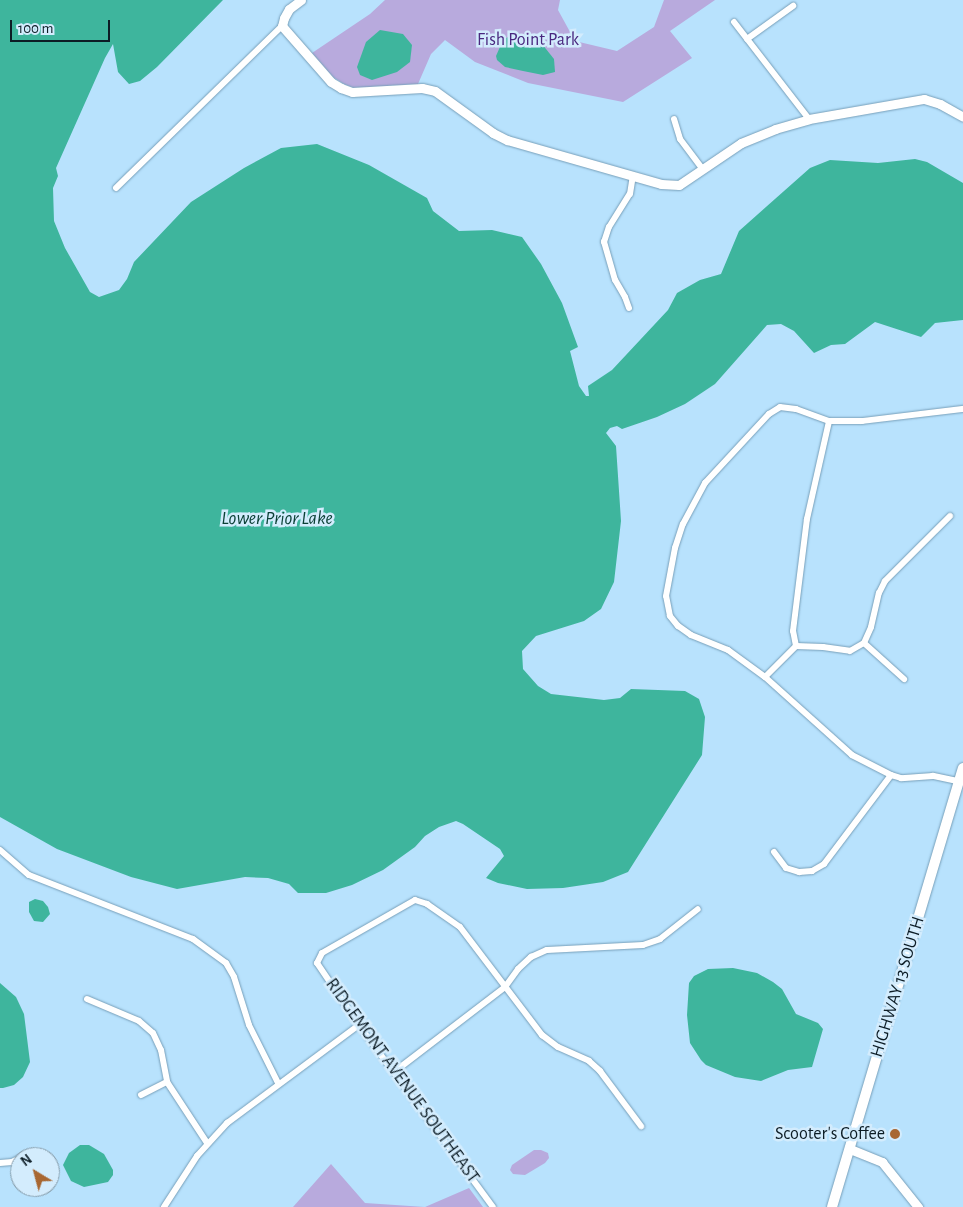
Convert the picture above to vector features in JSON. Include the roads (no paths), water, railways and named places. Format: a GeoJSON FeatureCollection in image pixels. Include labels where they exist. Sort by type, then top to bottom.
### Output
{"type":"FeatureCollection","features":[{"type":"Feature","properties":{"kind":"main road","name":"HIGHWAY 13 SOUTH"},"geometry":{"type":"LineString","coordinates":[[832,1207],[961,782],[963,768]]}},
{"type":"Feature","properties":{"kind":"street"},"geometry":{"type":"LineString","coordinates":[[116,188],[282,26],[289,9],[301,0]]}},
{"type":"Feature","properties":{"kind":"street"},"geometry":{"type":"LineString","coordinates":[[748,39],[793,6]]}},
{"type":"Feature","properties":{"kind":"street"},"geometry":{"type":"LineString","coordinates":[[734,22],[809,119]]}},
{"type":"Feature","properties":{"kind":"street"},"geometry":{"type":"LineString","coordinates":[[282,26],[331,82],[341,88],[352,92],[422,88],[435,91],[493,133],[507,140],[662,184],[679,185],[741,143],[775,129],[809,119],[924,99],[940,104],[963,118]]}},
{"type":"Feature","properties":{"kind":"street"},"geometry":{"type":"LineString","coordinates":[[674,119],[680,139],[703,169]]}},
{"type":"Feature","properties":{"kind":"street"},"geometry":{"type":"LineString","coordinates":[[629,308],[626,297],[615,280],[604,242],[630,194],[633,175]]}},
{"type":"Feature","properties":{"kind":"street"},"geometry":{"type":"LineString","coordinates":[[961,782],[933,776],[901,778],[891,775],[852,755],[765,677],[728,650],[691,635],[678,626],[670,616],[666,596],[675,548],[683,524],[705,483],[769,414],[780,407],[796,409],[829,421],[862,421],[963,409]]}},
{"type":"Feature","properties":{"kind":"street"},"geometry":{"type":"LineString","coordinates":[[796,646],[793,631],[807,519],[829,421]]}},
{"type":"Feature","properties":{"kind":"street"},"geometry":{"type":"LineString","coordinates":[[765,677],[796,646],[850,651],[864,643],[871,627],[879,593],[885,582],[950,516]]}},
{"type":"Feature","properties":{"kind":"street"},"geometry":{"type":"LineString","coordinates":[[864,643],[904,679]]}},
{"type":"Feature","properties":{"kind":"street"},"geometry":{"type":"LineString","coordinates":[[774,852],[786,868],[799,872],[812,871],[824,864],[891,775]]}},
{"type":"Feature","properties":{"kind":"street"},"geometry":{"type":"LineString","coordinates":[[0,850],[29,876],[193,939],[226,963],[234,977],[249,1025],[278,1083]]}},
{"type":"Feature","properties":{"kind":"street","name":"RIDGEMONT AVENUE SOUTHEAST"},"geometry":{"type":"LineString","coordinates":[[494,1207],[359,1025],[317,963],[322,953],[415,900],[428,904],[460,927],[505,987]]}},
{"type":"Feature","properties":{"kind":"street"},"geometry":{"type":"LineString","coordinates":[[394,1072],[505,987],[518,969],[531,957],[547,950],[643,945],[660,939],[698,908]]}},
{"type":"Feature","properties":{"kind":"street"},"geometry":{"type":"LineString","coordinates":[[505,987],[542,1035],[558,1047],[589,1061],[600,1071],[640,1126]]}},
{"type":"Feature","properties":{"kind":"street"},"geometry":{"type":"LineString","coordinates":[[87,998],[139,1021],[152,1032],[161,1050],[167,1082],[206,1143]]}},
{"type":"Feature","properties":{"kind":"street"},"geometry":{"type":"LineString","coordinates":[[164,1207],[178,1182],[206,1143],[227,1123],[278,1083],[359,1025]]}},
{"type":"Feature","properties":{"kind":"street"},"geometry":{"type":"LineString","coordinates":[[141,1096],[167,1082]]}},
{"type":"Feature","properties":{"kind":"street"},"geometry":{"type":"LineString","coordinates":[[850,1149],[882,1162],[918,1207]]}},
{"type":"Feature","properties":{"kind":"water","name":"Lower Prior Lake"},"geometry":{"type":"Polygon","coordinates":[[[0,0],[223,0],[157,67],[140,81],[129,84],[118,72],[113,44],[105,58],[56,168],[58,176],[53,188],[54,221],[65,248],[90,292],[99,297],[119,290],[127,279],[134,262],[191,202],[244,168],[281,148],[317,144],[369,165],[427,198],[433,211],[459,231],[492,230],[522,237],[541,264],[562,303],[578,347],[570,351],[579,386],[586,396],[589,396],[588,386],[612,370],[668,310],[677,293],[700,280],[721,274],[739,231],[810,168],[830,160],[878,163],[915,159],[927,162],[963,183],[963,320],[935,323],[921,337],[875,322],[845,344],[831,345],[814,353],[794,331],[781,324],[767,325],[715,384],[685,404],[657,417],[622,429],[617,426],[610,428],[606,433],[616,446],[621,521],[614,582],[601,609],[584,621],[536,636],[522,651],[523,669],[538,686],[551,694],[604,700],[620,698],[631,689],[685,691],[699,699],[705,717],[702,755],[628,872],[603,882],[563,888],[527,889],[498,883],[486,878],[504,856],[500,849],[456,821],[439,827],[425,836],[415,847],[383,870],[352,885],[326,893],[298,893],[289,884],[268,878],[245,877],[177,889],[131,877],[57,849],[0,817],[0,0]]]}},
{"type":"Feature","properties":{"kind":"water"},"geometry":{"type":"Polygon","coordinates":[[[380,30],[403,34],[412,45],[410,62],[397,72],[372,80],[360,75],[357,67],[366,42],[380,30]]]}},
{"type":"Feature","properties":{"kind":"water"},"geometry":{"type":"Polygon","coordinates":[[[520,36],[542,44],[554,59],[555,72],[543,75],[523,71],[505,67],[497,60],[496,56],[503,40],[508,37],[520,36]]]}},
{"type":"Feature","properties":{"kind":"water"},"geometry":{"type":"Polygon","coordinates":[[[35,899],[43,901],[48,907],[50,914],[43,922],[34,921],[29,912],[29,902],[35,899]]]}},
{"type":"Feature","properties":{"kind":"water"},"geometry":{"type":"Polygon","coordinates":[[[733,968],[757,973],[773,982],[782,989],[796,1014],[818,1023],[823,1029],[812,1067],[788,1070],[761,1081],[735,1077],[706,1065],[701,1060],[690,1043],[687,1015],[689,983],[694,976],[708,969],[733,968]]]}},
{"type":"Feature","properties":{"kind":"water"},"geometry":{"type":"Polygon","coordinates":[[[0,983],[16,997],[24,1014],[30,1062],[23,1077],[14,1085],[3,1088],[0,1088],[0,983]]]}},
{"type":"Feature","properties":{"kind":"water"},"geometry":{"type":"Polygon","coordinates":[[[80,1145],[89,1145],[104,1154],[113,1170],[113,1175],[108,1182],[84,1187],[71,1181],[63,1165],[69,1153],[80,1145]]]}},
{"type":"Feature","properties":{"kind":"place","name":"Scooter's Coffee"},"geometry":{"type":"Point","coordinates":[895,1134]}},
{"type":"Feature","properties":{"kind":"park label","name":"Fish Point Park"},"geometry":{"type":"Point","coordinates":[528,40]}}]}
